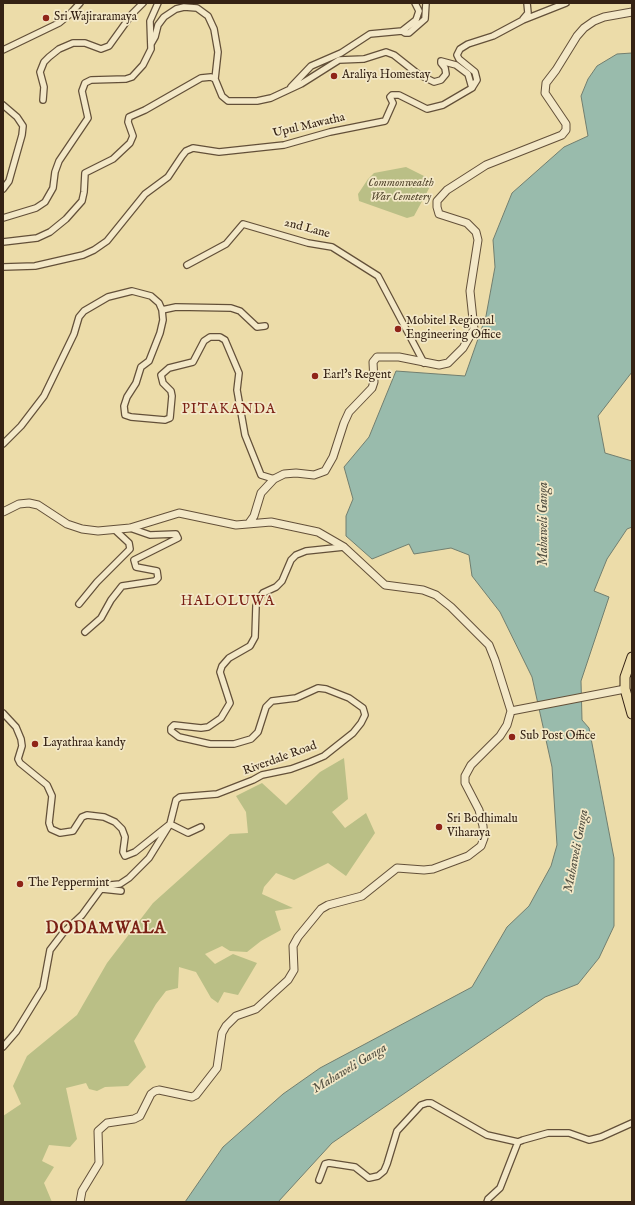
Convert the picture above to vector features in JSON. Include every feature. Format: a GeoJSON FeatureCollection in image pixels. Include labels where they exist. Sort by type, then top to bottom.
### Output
{"type":"FeatureCollection","features":[{"type":"Feature","properties":{"kind":"main road"},"geometry":{"type":"LineString","coordinates":[[631,661],[625,677],[626,689],[632,714]]}},
{"type":"Feature","properties":{"kind":"street"},"geometry":{"type":"LineString","coordinates":[[43,100],[44,87],[40,72],[48,57],[59,49],[72,43],[85,43],[101,49],[109,46],[132,14],[143,3]]}},
{"type":"Feature","properties":{"kind":"street"},"geometry":{"type":"LineString","coordinates":[[151,44],[150,21],[158,3]]}},
{"type":"Feature","properties":{"kind":"street"},"geometry":{"type":"LineString","coordinates":[[402,31],[416,20],[419,11],[415,3]]}},
{"type":"Feature","properties":{"kind":"street"},"geometry":{"type":"LineString","coordinates":[[290,89],[312,66],[341,53],[370,34],[402,31],[409,33],[425,18],[426,3]]}},
{"type":"Feature","properties":{"kind":"street"},"geometry":{"type":"LineString","coordinates":[[523,20],[528,13],[527,3]]}},
{"type":"Feature","properties":{"kind":"street"},"geometry":{"type":"LineString","coordinates":[[472,88],[477,80],[475,72],[459,59],[457,55],[460,49],[468,44],[494,36],[523,20],[566,3]]}},
{"type":"Feature","properties":{"kind":"street"},"geometry":{"type":"LineString","coordinates":[[3,50],[59,23],[79,4]]}},
{"type":"Feature","properties":{"kind":"street"},"geometry":{"type":"LineString","coordinates":[[3,218],[36,208],[45,202],[53,188],[55,172],[60,162],[88,118],[82,91],[85,83],[91,80],[126,79],[132,76],[143,65],[155,37],[158,25],[164,17],[176,9],[184,7],[197,8],[208,16],[214,29],[218,52],[215,79],[222,96],[228,101],[257,101],[270,98],[290,89],[339,60],[364,58],[386,52],[394,55],[418,74],[434,82],[441,80],[446,74],[445,68],[441,61],[456,65],[468,74],[472,88]]}},
{"type":"Feature","properties":{"kind":"street"},"geometry":{"type":"LineString","coordinates":[[249,523],[254,516],[261,493],[274,479],[284,474],[296,473],[314,475],[325,471],[333,458],[350,412],[372,388],[374,382],[372,362],[377,357],[399,357],[439,365],[448,363],[463,348],[473,334],[474,328],[470,291],[478,249],[476,232],[467,223],[439,214],[437,201],[447,190],[486,165],[562,135],[566,130],[566,124],[545,93],[546,83],[577,36],[584,28],[594,21],[604,17],[632,12]]}},
{"type":"Feature","properties":{"kind":"street"},"geometry":{"type":"LineString","coordinates":[[3,242],[37,238],[50,232],[66,219],[82,201],[85,173],[113,159],[130,143],[133,136],[128,122],[129,117],[145,110],[201,78],[211,77],[215,79]]}},
{"type":"Feature","properties":{"kind":"street","name":"Upul Mawatha"},"geometry":{"type":"LineString","coordinates":[[3,267],[34,266],[83,255],[94,250],[107,241],[145,194],[168,177],[186,151],[193,148],[219,152],[284,145],[330,132],[385,121],[393,103],[390,97],[392,95],[399,96],[427,109],[434,109],[443,106],[472,88]]}},
{"type":"Feature","properties":{"kind":"street"},"geometry":{"type":"LineString","coordinates":[[3,105],[18,117],[23,126],[22,135],[9,181],[3,189]]}},
{"type":"Feature","properties":{"kind":"street","name":"2nd Lane"},"geometry":{"type":"LineString","coordinates":[[187,265],[226,244],[243,224],[308,243],[332,247],[378,276],[424,363]]}},
{"type":"Feature","properties":{"kind":"street"},"geometry":{"type":"LineString","coordinates":[[3,444],[21,426],[44,396],[74,334],[79,318],[84,311],[108,297],[132,291],[151,296],[159,303],[162,310],[163,320],[160,333],[149,361],[141,367],[136,383],[126,397],[124,406],[125,415],[131,417],[165,420],[170,418],[171,391],[164,383],[161,375],[169,368],[192,362],[204,341],[210,337],[220,337],[225,340],[238,374],[237,390],[245,435],[261,475],[274,479]]}},
{"type":"Feature","properties":{"kind":"street"},"geometry":{"type":"LineString","coordinates":[[162,310],[176,307],[231,308],[240,311],[257,327],[265,326]]}},
{"type":"Feature","properties":{"kind":"street"},"geometry":{"type":"LineString","coordinates":[[3,512],[20,504],[29,503],[38,505],[67,524],[82,529],[98,531],[130,528],[179,513],[236,525],[271,522],[318,532],[344,547],[385,585],[423,590],[436,595],[451,607],[488,645],[496,660],[511,711],[507,725],[500,736],[471,765],[465,776],[465,783],[479,810],[483,826],[484,838],[481,846],[468,856],[433,869],[424,870],[397,868],[362,896],[328,905],[321,909],[298,937],[294,946],[294,970],[288,980],[258,1007],[236,1016],[226,1026],[222,1033],[217,1068],[196,1095],[192,1097],[159,1090],[155,1091],[151,1094],[140,1116],[134,1119],[107,1123],[98,1131],[100,1163],[82,1191],[80,1202]]}},
{"type":"Feature","properties":{"kind":"street"},"geometry":{"type":"LineString","coordinates":[[86,632],[101,618],[111,600],[122,586],[155,580],[158,578],[157,571],[136,567],[134,560],[178,538],[176,534],[150,535],[130,528]]}},
{"type":"Feature","properties":{"kind":"street"},"geometry":{"type":"LineString","coordinates":[[79,604],[97,582],[130,549],[129,543],[115,530]]}},
{"type":"Feature","properties":{"kind":"street","name":"Riverdale Road"},"geometry":{"type":"LineString","coordinates":[[101,889],[110,884],[120,884],[129,878],[148,858],[170,824],[176,800],[180,797],[217,794],[262,775],[291,769],[310,762],[324,756],[352,734],[361,723],[364,715],[363,708],[350,698],[326,689],[318,688],[296,698],[272,701],[266,707],[258,732],[250,739],[245,741],[234,744],[210,744],[179,737],[171,731],[171,728],[174,725],[201,728],[208,727],[220,718],[230,703],[220,672],[222,666],[229,658],[250,646],[255,637],[256,606],[258,599],[263,593],[276,587],[282,581],[290,560],[296,555],[306,551],[344,547]]}},
{"type":"Feature","properties":{"kind":"street"},"geometry":{"type":"LineString","coordinates":[[511,711],[602,692],[626,689]]}},
{"type":"Feature","properties":{"kind":"street"},"geometry":{"type":"LineString","coordinates":[[3,713],[16,727],[21,739],[22,746],[18,759],[20,763],[47,785],[52,796],[49,823],[51,829],[60,833],[73,831],[82,817],[104,817],[115,822],[122,829],[125,837],[123,852],[125,856],[135,852],[170,824],[188,833],[201,827]]}},
{"type":"Feature","properties":{"kind":"street"},"geometry":{"type":"LineString","coordinates":[[3,1047],[16,1032],[43,988],[50,950],[85,911],[101,889],[121,891]]}},
{"type":"Feature","properties":{"kind":"street"},"geometry":{"type":"LineString","coordinates":[[319,1180],[325,1164],[329,1163],[355,1167],[370,1178],[378,1176],[384,1171],[387,1164],[397,1131],[421,1105],[426,1103],[432,1104],[487,1135],[518,1142],[548,1133],[569,1132],[589,1140],[601,1137],[632,1123]]}},
{"type":"Feature","properties":{"kind":"street"},"geometry":{"type":"LineString","coordinates":[[487,1202],[488,1199],[500,1188],[518,1142]]}},
{"type":"Feature","properties":{"kind":"green space","name":"Commonwealth War Cemetery"},"geometry":{"type":"Polygon","coordinates":[[[406,167],[430,179],[432,183],[414,216],[407,218],[359,201],[358,194],[374,173],[406,167]]]}},
{"type":"Feature","properties":{"kind":"green space"},"geometry":{"type":"Polygon","coordinates":[[[344,758],[348,799],[332,812],[345,828],[366,813],[375,833],[346,876],[328,863],[294,880],[276,873],[264,887],[262,894],[293,908],[275,911],[281,930],[261,941],[247,952],[230,951],[222,946],[205,954],[215,964],[233,954],[257,963],[238,995],[224,992],[218,1003],[211,998],[196,972],[179,967],[178,988],[166,991],[156,1004],[134,1041],[146,1067],[128,1086],[105,1087],[97,1091],[89,1089],[86,1083],[66,1088],[77,1139],[70,1147],[49,1145],[42,1161],[54,1167],[44,1183],[52,1202],[3,1202],[3,1116],[21,1104],[13,1086],[27,1056],[77,1015],[107,963],[153,903],[230,834],[248,833],[246,812],[236,796],[262,783],[286,805],[320,772],[344,758]]]}},
{"type":"Feature","properties":{"kind":"water","name":"Mahaweli Ganga"},"geometry":{"type":"Polygon","coordinates":[[[632,53],[632,372],[598,416],[605,453],[632,461],[632,527],[627,529],[607,559],[594,591],[609,597],[581,681],[582,720],[589,728],[614,858],[614,926],[599,958],[578,984],[545,997],[332,1143],[278,1202],[185,1202],[223,1147],[283,1094],[320,1068],[472,987],[507,927],[529,906],[551,866],[557,845],[552,767],[532,677],[500,612],[472,576],[469,555],[451,548],[414,554],[409,544],[372,559],[346,536],[346,516],[353,499],[344,467],[369,437],[396,371],[465,376],[486,316],[495,267],[493,240],[512,193],[564,147],[588,136],[581,96],[588,79],[597,66],[617,54],[632,53]]]}},
{"type":"Feature","properties":{"kind":"place","name":"Sri Wajiraramaya"},"geometry":{"type":"Point","coordinates":[46,18]}},
{"type":"Feature","properties":{"kind":"place","name":"Araliya Homestay"},"geometry":{"type":"Point","coordinates":[334,76]}},
{"type":"Feature","properties":{"kind":"place","name":"Mobitel Regional Engineering Office"},"geometry":{"type":"Point","coordinates":[398,329]}},
{"type":"Feature","properties":{"kind":"place","name":"Earl's Regent"},"geometry":{"type":"Point","coordinates":[315,376]}},
{"type":"Feature","properties":{"kind":"place","name":"Sub Post Office"},"geometry":{"type":"Point","coordinates":[512,737]}},
{"type":"Feature","properties":{"kind":"place","name":"Layathraa kandy"},"geometry":{"type":"Point","coordinates":[35,744]}},
{"type":"Feature","properties":{"kind":"place","name":"Sri Bodhimalu Viharaya"},"geometry":{"type":"Point","coordinates":[439,827]}},
{"type":"Feature","properties":{"kind":"place","name":"The Peppermint"},"geometry":{"type":"Point","coordinates":[20,884]}},
{"type":"Feature","properties":{"kind":"district","name":"PITAKANDA"},"geometry":{"type":"Point","coordinates":[229,410]}},
{"type":"Feature","properties":{"kind":"district","name":"HALOLUWA"},"geometry":{"type":"Point","coordinates":[228,602]}},
{"type":"Feature","properties":{"kind":"district","name":"DODAMWALA"},"geometry":{"type":"Point","coordinates":[106,930]}}]}
